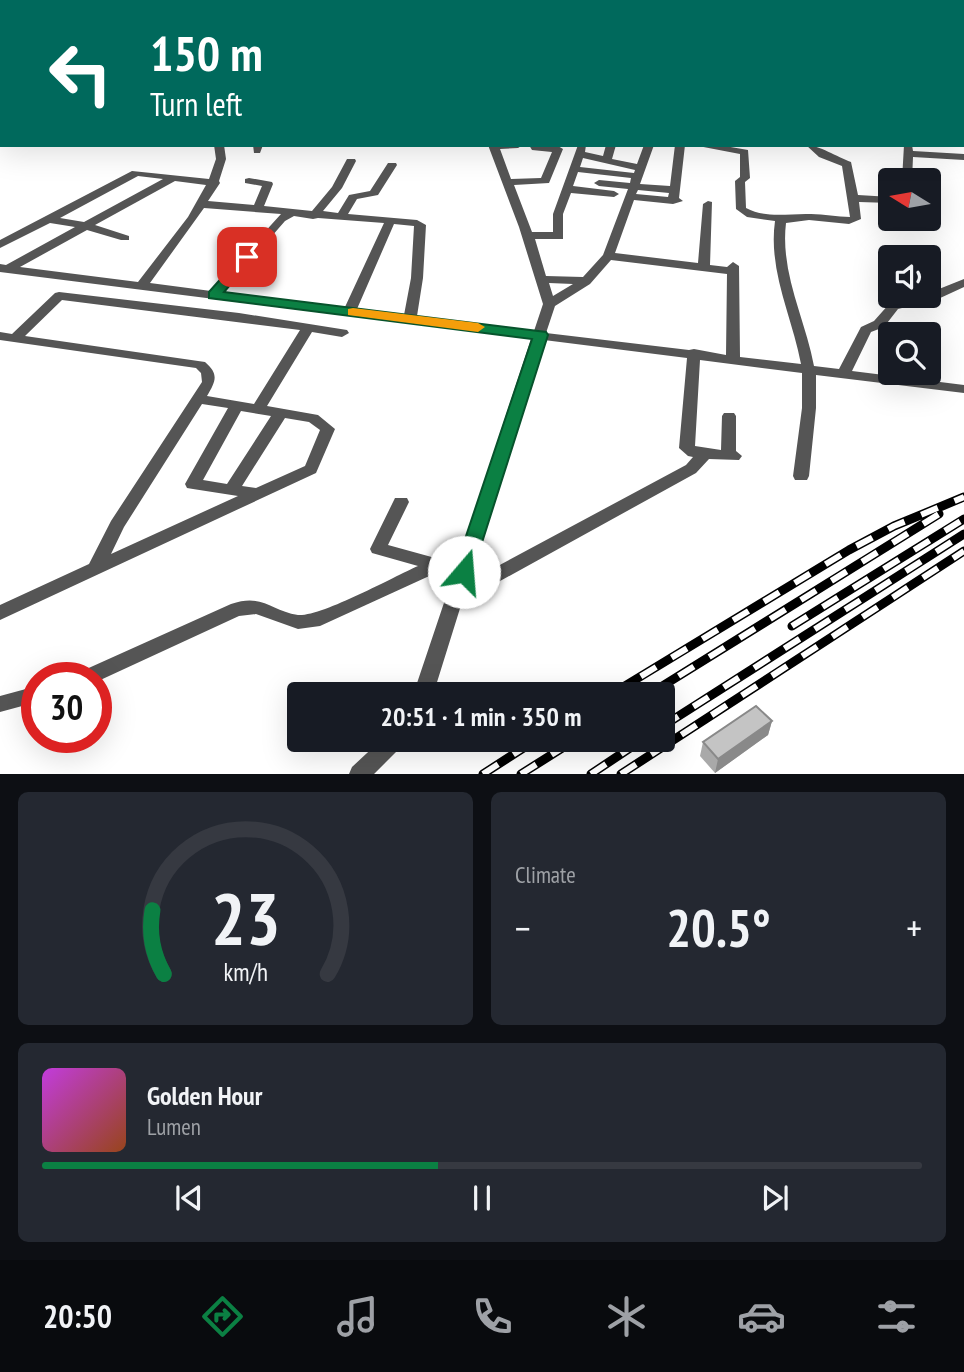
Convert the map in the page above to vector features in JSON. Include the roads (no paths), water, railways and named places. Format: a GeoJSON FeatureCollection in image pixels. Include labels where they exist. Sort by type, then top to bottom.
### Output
{"type":"FeatureCollection","features":[{"type":"Feature","properties":{"kind":"street"},"geometry":{"type":"LineString","coordinates":[[141,286],[215,183],[222,162],[219,147]]}},
{"type":"Feature","properties":{"kind":"street"},"geometry":{"type":"LineString","coordinates":[[428,682],[549,304],[493,147]]}},
{"type":"Feature","properties":{"kind":"street"},"geometry":{"type":"LineString","coordinates":[[535,147],[557,151],[585,151],[607,160],[634,184]]}},
{"type":"Feature","properties":{"kind":"street"},"geometry":{"type":"LineString","coordinates":[[607,160],[610,147]]}},
{"type":"Feature","properties":{"kind":"street"},"geometry":{"type":"LineString","coordinates":[[549,304],[586,281],[608,256],[648,147]]}},
{"type":"Feature","properties":{"kind":"street"},"geometry":{"type":"LineString","coordinates":[[575,169],[675,197],[680,147]]}},
{"type":"Feature","properties":{"kind":"street"},"geometry":{"type":"LineString","coordinates":[[711,147],[745,152],[745,178],[740,181],[741,209],[751,215],[786,219],[855,219],[847,164],[823,155],[813,147]]}},
{"type":"Feature","properties":{"kind":"street"},"geometry":{"type":"LineString","coordinates":[[907,168],[908,149],[964,157]]}},
{"type":"Feature","properties":{"kind":"street"},"geometry":{"type":"LineString","coordinates":[[545,180],[557,151]]}},
{"type":"Feature","properties":{"kind":"street"},"geometry":{"type":"LineString","coordinates":[[527,236],[559,236],[558,214],[575,169],[585,151]]}},
{"type":"Feature","properties":{"kind":"street"},"geometry":{"type":"LineString","coordinates":[[313,216],[337,188],[351,161]]}},
{"type":"Feature","properties":{"kind":"street"},"geometry":{"type":"LineString","coordinates":[[340,218],[353,197],[373,193],[392,165]]}},
{"type":"Feature","properties":{"kind":"street"},"geometry":{"type":"LineString","coordinates":[[0,245],[136,173],[215,183]]}},
{"type":"Feature","properties":{"kind":"street"},"geometry":{"type":"LineString","coordinates":[[4,268],[176,177]]}},
{"type":"Feature","properties":{"kind":"street"},"geometry":{"type":"LineString","coordinates":[[507,182],[545,180],[568,186],[634,184]]}},
{"type":"Feature","properties":{"kind":"street"},"geometry":{"type":"LineString","coordinates":[[249,181],[268,184],[258,208]]}},
{"type":"Feature","properties":{"kind":"street"},"geometry":{"type":"LineString","coordinates":[[599,183],[634,184]]}},
{"type":"Feature","properties":{"kind":"street"},"geometry":{"type":"LineString","coordinates":[[853,198],[878,199]]}},
{"type":"Feature","properties":{"kind":"street"},"geometry":{"type":"LineString","coordinates":[[200,204],[420,226],[417,278],[410,319]]}},
{"type":"Feature","properties":{"kind":"street"},"geometry":{"type":"LineString","coordinates":[[704,267],[708,204]]}},
{"type":"Feature","properties":{"kind":"street"},"geometry":{"type":"LineString","coordinates":[[214,295],[281,219],[291,213]]}},
{"type":"Feature","properties":{"kind":"street"},"geometry":{"type":"LineString","coordinates":[[48,219],[86,226],[125,238]]}},
{"type":"Feature","properties":{"kind":"street"},"geometry":{"type":"LineString","coordinates":[[786,219],[781,220],[778,230],[784,277],[808,367],[809,405],[801,476]]}},
{"type":"Feature","properties":{"kind":"street"},"geometry":{"type":"LineString","coordinates":[[349,312],[390,222]]}},
{"type":"Feature","properties":{"kind":"street"},"geometry":{"type":"LineString","coordinates":[[608,256],[733,269],[733,358]]}},
{"type":"Feature","properties":{"kind":"street"},"geometry":{"type":"LineString","coordinates":[[4,268],[878,375]]}},
{"type":"Feature","properties":{"kind":"street"},"geometry":{"type":"LineString","coordinates":[[541,279],[586,281]]}},
{"type":"Feature","properties":{"kind":"street"},"geometry":{"type":"LineString","coordinates":[[844,372],[866,330],[879,324],[894,306],[934,296],[964,283]]}},
{"type":"Feature","properties":{"kind":"street"},"geometry":{"type":"LineString","coordinates":[[8,337],[59,296],[239,317],[342,334]]}},
{"type":"Feature","properties":{"kind":"street"},"geometry":{"type":"LineString","coordinates":[[258,408],[307,329]]}},
{"type":"Feature","properties":{"kind":"street"},"geometry":{"type":"LineString","coordinates":[[8,337],[201,365],[208,372],[209,382],[122,516],[95,569]]}},
{"type":"Feature","properties":{"kind":"street"},"geometry":{"type":"LineString","coordinates":[[694,353],[687,448],[731,456],[729,416]]}},
{"type":"Feature","properties":{"kind":"street"},"geometry":{"type":"LineString","coordinates":[[941,384],[964,389]]}},
{"type":"Feature","properties":{"kind":"street"},"geometry":{"type":"LineString","coordinates":[[0,613],[311,469],[326,437],[328,429],[321,421],[198,399]]}},
{"type":"Feature","properties":{"kind":"street"},"geometry":{"type":"LineString","coordinates":[[237,405],[193,484],[260,494]]}},
{"type":"Feature","properties":{"kind":"street"},"geometry":{"type":"LineString","coordinates":[[232,490],[281,412]]}},
{"type":"Feature","properties":{"kind":"street"},"geometry":{"type":"LineString","coordinates":[[456,597],[691,469],[706,453]]}},
{"type":"Feature","properties":{"kind":"street"},"geometry":{"type":"LineString","coordinates":[[401,502],[379,549],[464,572]]}},
{"type":"Feature","properties":{"kind":"street"},"geometry":{"type":"LineString","coordinates":[[112,666],[237,609],[257,607],[298,622],[320,619],[434,565]]}},
{"type":"Feature","properties":{"kind":"street"},"geometry":{"type":"LineString","coordinates":[[0,704],[21,698]]}},
{"type":"Feature","properties":{"kind":"street"},"geometry":{"type":"LineString","coordinates":[[359,774],[382,752]]}},
{"type":"Feature","properties":{"kind":"railway"},"geometry":{"type":"LineString","coordinates":[[631,682],[849,550],[894,526],[964,497],[960,499]]}},
{"type":"Feature","properties":{"kind":"railway"},"geometry":{"type":"LineString","coordinates":[[669,682],[939,514]]}},
{"type":"Feature","properties":{"kind":"railway"},"geometry":{"type":"LineString","coordinates":[[792,626],[964,519]]}},
{"type":"Feature","properties":{"kind":"railway"},"geometry":{"type":"LineString","coordinates":[[675,718],[964,534]]}},
{"type":"Feature","properties":{"kind":"railway"},"geometry":{"type":"LineString","coordinates":[[621,774],[964,551]]}},
{"type":"Feature","properties":{"kind":"railway"},"geometry":{"type":"LineString","coordinates":[[483,774],[517,752]]}},
{"type":"Feature","properties":{"kind":"railway"},"geometry":{"type":"LineString","coordinates":[[521,774],[556,752]]}},
{"type":"Feature","properties":{"kind":"railway"},"geometry":{"type":"LineString","coordinates":[[591,774],[624,752]]}}]}
